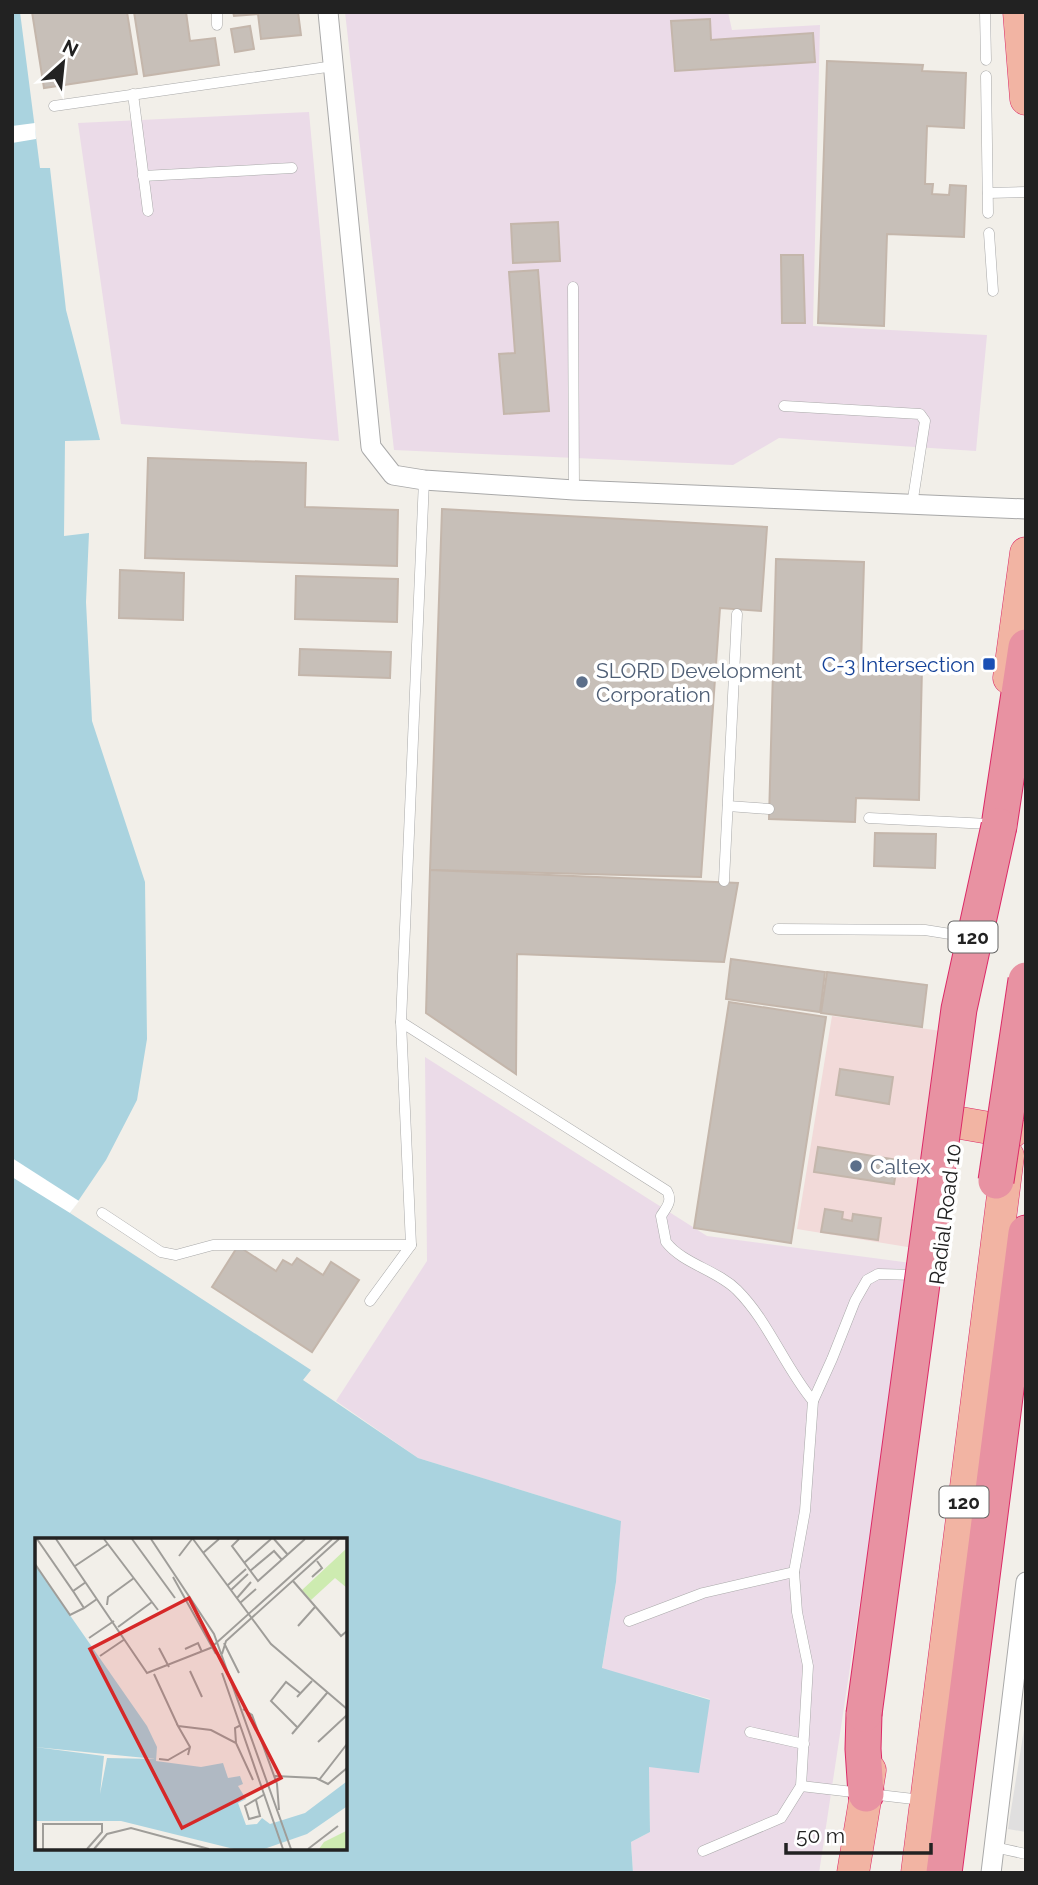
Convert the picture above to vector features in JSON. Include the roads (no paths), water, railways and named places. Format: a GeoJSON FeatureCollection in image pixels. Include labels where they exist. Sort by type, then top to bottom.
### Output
{"type":"FeatureCollection","features":[{"type":"Feature","properties":{"kind":"highway"},"geometry":{"type":"LineString","coordinates":[[1019,12],[1026,99]]}},
{"type":"Feature","properties":{"kind":"highway","name":"Radial Road 10"},"geometry":{"type":"LineString","coordinates":[[853,1873],[879,1718],[938,1275],[973,938],[994,825],[1026,553]]}},
{"type":"Feature","properties":{"kind":"highway"},"geometry":{"type":"LineString","coordinates":[[866,1794],[864,1714],[959,1009],[1026,647]]}},
{"type":"Feature","properties":{"kind":"highway"},"geometry":{"type":"LineString","coordinates":[[961,1178],[994,825]]}},
{"type":"Feature","properties":{"kind":"highway"},"geometry":{"type":"LineString","coordinates":[[996,1181],[1025,985]]}},
{"type":"Feature","properties":{"kind":"highway","name":"120"},"geometry":{"type":"LineString","coordinates":[[917,1873],[940,1801],[1012,1132],[1025,985]]}},
{"type":"Feature","properties":{"kind":"highway"},"geometry":{"type":"LineString","coordinates":[[955,1122],[1012,1132]]}},
{"type":"Feature","properties":{"kind":"highway"},"geometry":{"type":"LineString","coordinates":[[944,1873],[940,1801],[1026,1233]]}},
{"type":"Feature","properties":{"kind":"street"},"geometry":{"type":"LineString","coordinates":[[328,12],[371,447],[393,475],[424,480],[574,490],[1026,509]]}},
{"type":"Feature","properties":{"kind":"street"},"geometry":{"type":"LineString","coordinates":[[1012,1132],[1026,1161]]}},
{"type":"Feature","properties":{"kind":"street"},"geometry":{"type":"LineString","coordinates":[[991,1873],[1026,1582]]}},
{"type":"Feature","properties":{"kind":"lane"},"geometry":{"type":"LineString","coordinates":[[217,12],[217,25]]}},
{"type":"Feature","properties":{"kind":"lane"},"geometry":{"type":"LineString","coordinates":[[985,12],[986,60]]}},
{"type":"Feature","properties":{"kind":"lane"},"geometry":{"type":"LineString","coordinates":[[54,106],[334,66]]}},
{"type":"Feature","properties":{"kind":"lane"},"geometry":{"type":"LineString","coordinates":[[986,76],[988,213]]}},
{"type":"Feature","properties":{"kind":"lane"},"geometry":{"type":"LineString","coordinates":[[133,94],[148,211]]}},
{"type":"Feature","properties":{"kind":"lane"},"geometry":{"type":"LineString","coordinates":[[143,176],[292,168]]}},
{"type":"Feature","properties":{"kind":"lane"},"geometry":{"type":"LineString","coordinates":[[988,194],[1026,192]]}},
{"type":"Feature","properties":{"kind":"lane"},"geometry":{"type":"LineString","coordinates":[[989,233],[993,291]]}},
{"type":"Feature","properties":{"kind":"lane"},"geometry":{"type":"LineString","coordinates":[[573,287],[574,490]]}},
{"type":"Feature","properties":{"kind":"lane"},"geometry":{"type":"LineString","coordinates":[[784,406],[920,414],[925,421],[912,505]]}},
{"type":"Feature","properties":{"kind":"lane"},"geometry":{"type":"LineString","coordinates":[[370,1301],[411,1245],[401,1021],[424,480]]}},
{"type":"Feature","properties":{"kind":"lane"},"geometry":{"type":"LineString","coordinates":[[723,881],[737,614]]}},
{"type":"Feature","properties":{"kind":"lane"},"geometry":{"type":"LineString","coordinates":[[728,806],[769,809]]}},
{"type":"Feature","properties":{"kind":"lane"},"geometry":{"type":"LineString","coordinates":[[869,818],[994,825]]}},
{"type":"Feature","properties":{"kind":"lane"},"geometry":{"type":"LineString","coordinates":[[778,929],[925,930],[973,938]]}},
{"type":"Feature","properties":{"kind":"lane"},"geometry":{"type":"LineString","coordinates":[[401,1021],[667,1192],[670,1196],[669,1202],[661,1216],[666,1242],[735,1289],[770,1334],[794,1378],[813,1401]]}},
{"type":"Feature","properties":{"kind":"lane"},"geometry":{"type":"LineString","coordinates":[[102,1213],[161,1252],[176,1255],[214,1245],[411,1245]]}},
{"type":"Feature","properties":{"kind":"lane"},"geometry":{"type":"LineString","coordinates":[[704,1851],[781,1818],[801,1786],[808,1666],[797,1612],[794,1572],[805,1511],[813,1401],[855,1301],[867,1280],[878,1274],[938,1275]]}},
{"type":"Feature","properties":{"kind":"lane"},"geometry":{"type":"LineString","coordinates":[[629,1621],[703,1593],[794,1572]]}},
{"type":"Feature","properties":{"kind":"lane"},"geometry":{"type":"LineString","coordinates":[[750,1732],[803,1744]]}},
{"type":"Feature","properties":{"kind":"lane"},"geometry":{"type":"LineString","coordinates":[[801,1786],[940,1801]]}},
{"type":"Feature","properties":{"kind":"lane"},"geometry":{"type":"LineString","coordinates":[[994,1847],[1026,1854]]}},
{"type":"Feature","properties":{"kind":"water"},"geometry":{"type":"Polygon","coordinates":[[[12,12],[20,12],[40,168],[50,168],[66,310],[100,440],[65,441],[64,536],[89,533],[86,602],[92,721],[145,882],[147,1039],[137,1100],[106,1160],[70,1213],[311,1370],[303,1380],[418,1458],[621,1521],[616,1582],[602,1668],[710,1700],[699,1773],[649,1767],[650,1832],[631,1842],[633,1873],[12,1873],[12,12]]]}},
{"type":"Feature","properties":{"kind":"place","name":"C-3 Intersection"},"geometry":{"type":"Point","coordinates":[989,664]}},
{"type":"Feature","properties":{"kind":"place","name":"SLORD Development Corporation"},"geometry":{"type":"Point","coordinates":[582,682]}},
{"type":"Feature","properties":{"kind":"place","name":"Caltex"},"geometry":{"type":"Point","coordinates":[856,1166]}}]}
